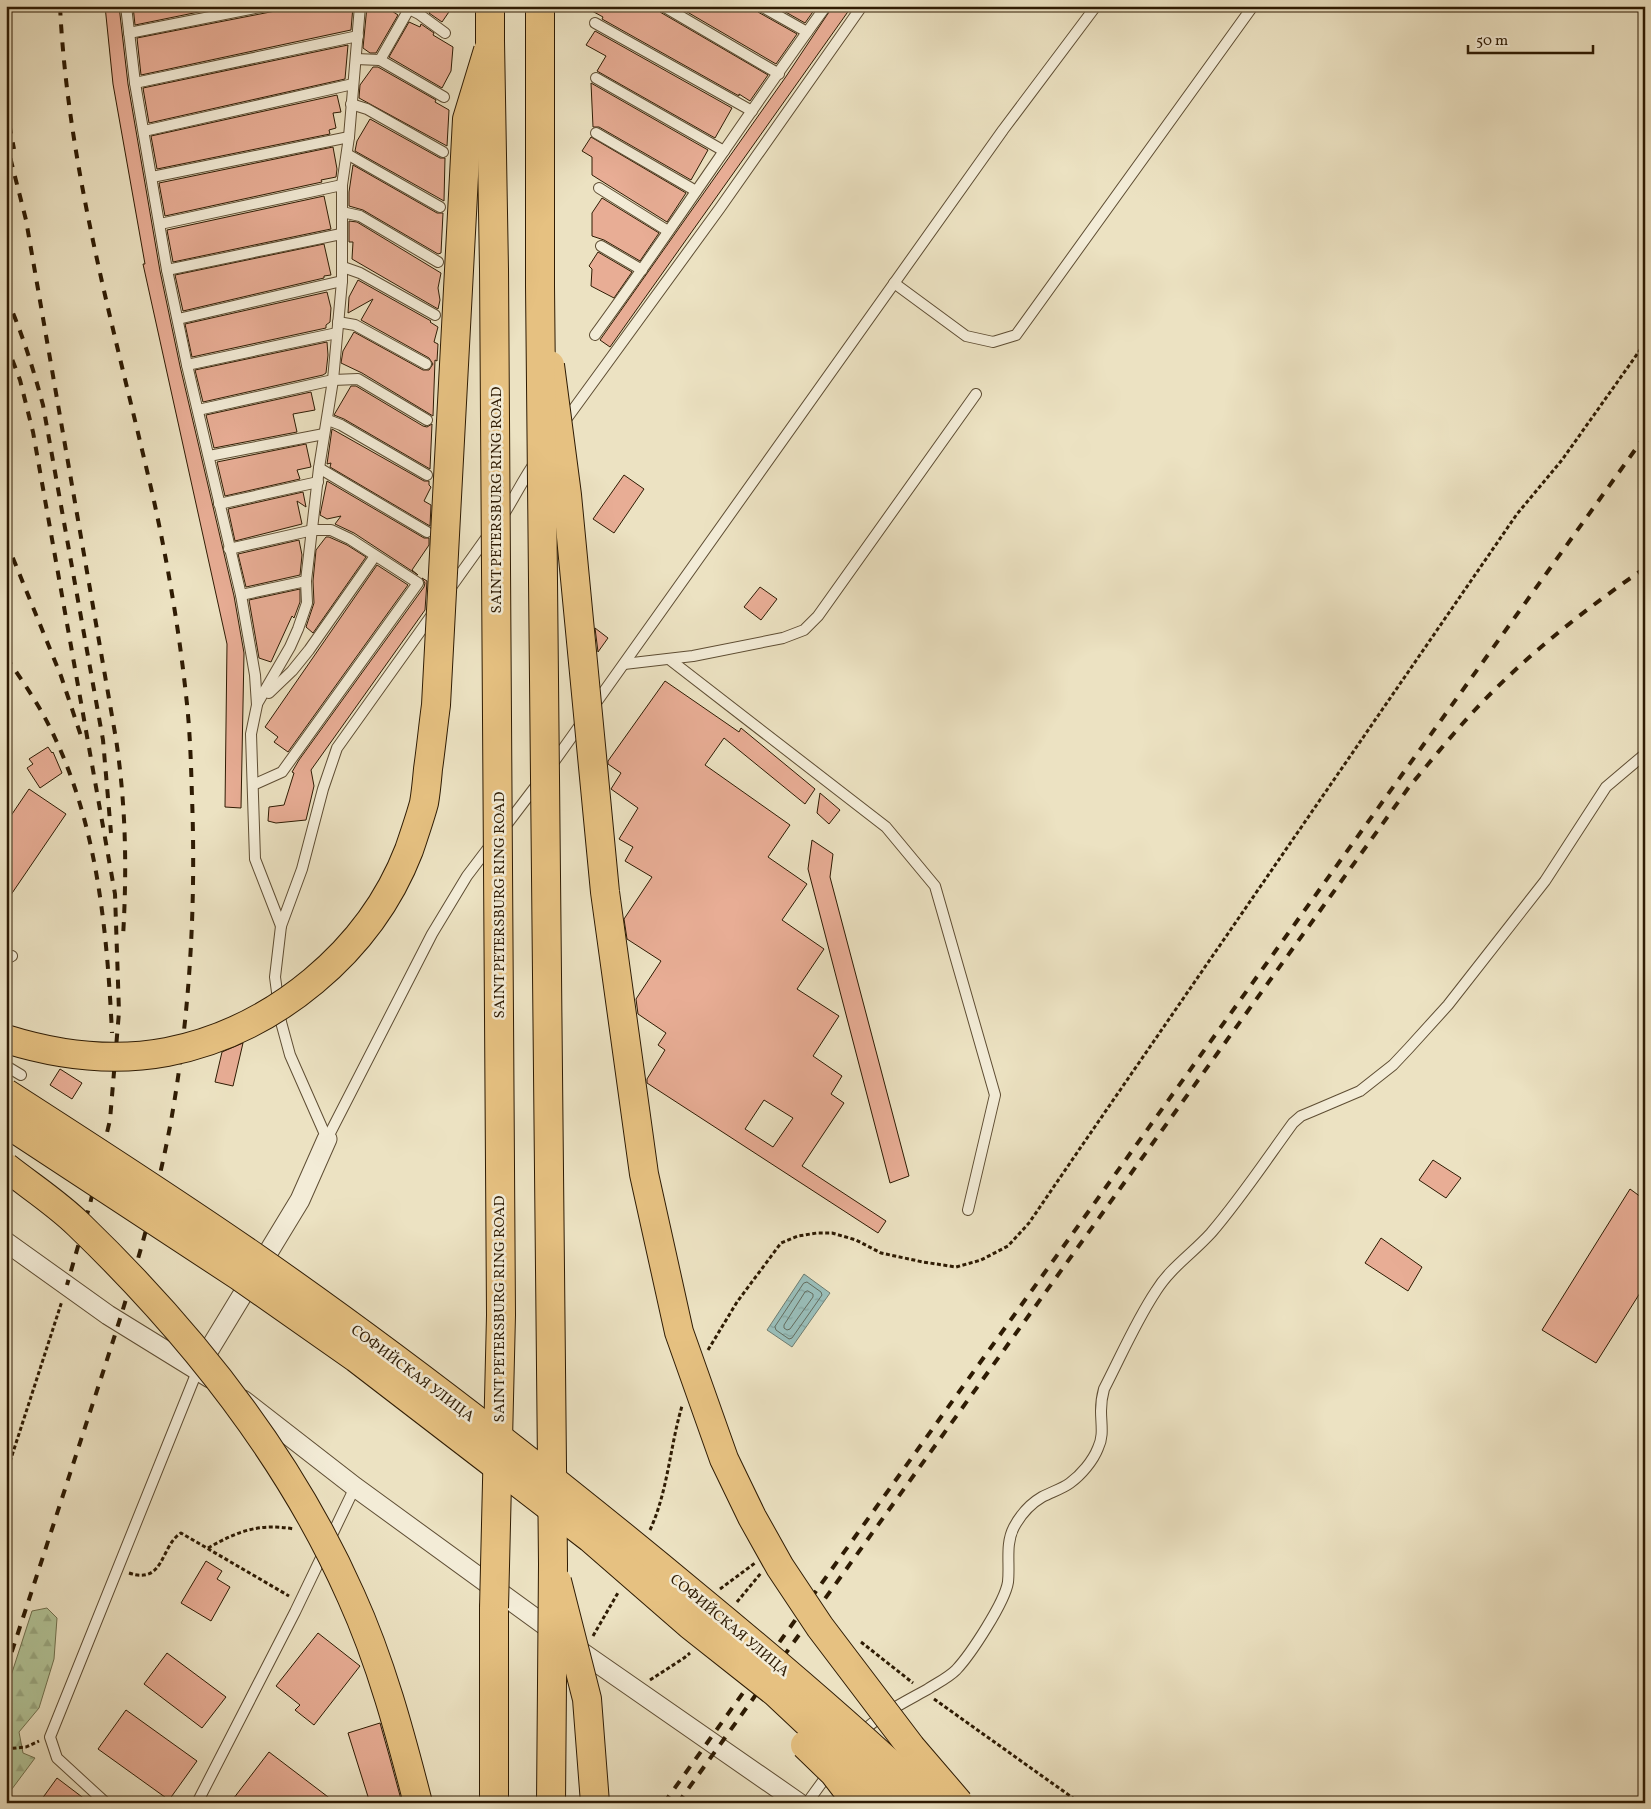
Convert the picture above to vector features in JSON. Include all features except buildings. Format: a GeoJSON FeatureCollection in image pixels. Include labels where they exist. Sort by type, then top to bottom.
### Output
{"type":"FeatureCollection","features":[{"type":"Feature","properties":{"kind":"main road","name":"SAINT PETERSBURG RING ROAD"},"geometry":{"type":"LineString","coordinates":[[490,6],[494,279],[501,1315],[494,1608],[494,1803]]}},
{"type":"Feature","properties":{"kind":"main road"},"geometry":{"type":"LineString","coordinates":[[540,6],[540,286],[553,1564],[551,1803]]}},
{"type":"Feature","properties":{"kind":"main road"},"geometry":{"type":"LineString","coordinates":[[6,1039],[31,1047],[70,1054],[117,1056],[166,1052],[204,1042],[248,1024],[291,998],[320,976],[354,941],[386,897],[408,850],[424,802],[436,705],[467,119],[490,41]]}},
{"type":"Feature","properties":{"kind":"main road"},"geometry":{"type":"LineString","coordinates":[[540,286],[567,495],[604,892],[644,1174],[679,1332],[724,1459],[752,1517],[780,1567],[820,1627],[911,1747],[959,1803]]}},
{"type":"Feature","properties":{"kind":"main road","name":"СОФИЙСКАЯ УЛИЦА"},"geometry":{"type":"LineString","coordinates":[[14,1084],[420,1378],[597,1514],[791,1676],[888,1761],[932,1803]]}},
{"type":"Feature","properties":{"kind":"main road","name":"СОФИЙСКАЯ УЛИЦА"},"geometry":{"type":"LineString","coordinates":[[6,1123],[239,1276],[356,1358],[590,1538],[690,1625],[776,1693],[893,1803]]}},
{"type":"Feature","properties":{"kind":"main road"},"geometry":{"type":"LineString","coordinates":[[6,1167],[78,1223],[140,1288],[211,1368],[268,1447],[314,1520],[352,1596],[382,1674],[418,1803]]}},
{"type":"Feature","properties":{"kind":"main road"},"geometry":{"type":"LineString","coordinates":[[553,1564],[587,1699],[595,1803]]}},
{"type":"Feature","properties":{"kind":"main road"},"geometry":{"type":"LineString","coordinates":[[690,1625],[730,1673],[834,1773],[856,1803]]}},
{"type":"Feature","properties":{"kind":"street"},"geometry":{"type":"LineString","coordinates":[[198,1369],[300,1200],[327,1139]]}},
{"type":"Feature","properties":{"kind":"street"},"geometry":{"type":"LineString","coordinates":[[6,1242],[108,1315],[198,1369],[245,1402],[355,1487],[583,1653],[799,1803]]}},
{"type":"Feature","properties":{"kind":"lane"},"geometry":{"type":"LineString","coordinates":[[126,6],[135,84],[167,270],[187,365],[241,595],[255,675],[257,705],[251,734],[255,859],[281,926]]}},
{"type":"Feature","properties":{"kind":"lane"},"geometry":{"type":"LineString","coordinates":[[129,33],[265,6]]}},
{"type":"Feature","properties":{"kind":"lane"},"geometry":{"type":"LineString","coordinates":[[257,705],[298,629],[307,603],[306,581],[319,468],[333,380],[342,281],[342,185],[349,137],[350,104],[360,6]]}},
{"type":"Feature","properties":{"kind":"lane"},"geometry":{"type":"LineString","coordinates":[[663,6],[779,74]]}},
{"type":"Feature","properties":{"kind":"lane"},"geometry":{"type":"LineString","coordinates":[[761,6],[807,32]]}},
{"type":"Feature","properties":{"kind":"lane"},"geometry":{"type":"LineString","coordinates":[[595,334],[642,270],[826,6]]}},
{"type":"Feature","properties":{"kind":"lane"},"geometry":{"type":"LineString","coordinates":[[327,1139],[290,1055],[281,1022],[275,977],[281,926],[302,869],[323,789],[337,748],[512,502],[524,478],[720,208],[862,6]]}},
{"type":"Feature","properties":{"kind":"lane"},"geometry":{"type":"LineString","coordinates":[[327,1139],[432,934],[467,876],[544,776],[1003,130],[1096,6]]}},
{"type":"Feature","properties":{"kind":"lane"},"geometry":{"type":"LineString","coordinates":[[894,283],[966,336],[993,342],[1016,334],[1253,6]]}},
{"type":"Feature","properties":{"kind":"lane"},"geometry":{"type":"LineString","coordinates":[[380,60],[407,7],[421,10],[445,33]]}},
{"type":"Feature","properties":{"kind":"lane"},"geometry":{"type":"LineString","coordinates":[[595,23],[752,111]]}},
{"type":"Feature","properties":{"kind":"lane"},"geometry":{"type":"LineString","coordinates":[[135,84],[358,36]]}},
{"type":"Feature","properties":{"kind":"lane"},"geometry":{"type":"LineString","coordinates":[[356,59],[380,60],[444,97]]}},
{"type":"Feature","properties":{"kind":"lane"},"geometry":{"type":"LineString","coordinates":[[596,78],[724,151]]}},
{"type":"Feature","properties":{"kind":"lane"},"geometry":{"type":"LineString","coordinates":[[144,131],[353,84]]}},
{"type":"Feature","properties":{"kind":"lane"},"geometry":{"type":"LineString","coordinates":[[350,104],[367,108],[443,152]]}},
{"type":"Feature","properties":{"kind":"lane"},"geometry":{"type":"LineString","coordinates":[[596,132],[696,191]]}},
{"type":"Feature","properties":{"kind":"lane"},"geometry":{"type":"LineString","coordinates":[[152,177],[349,137]]}},
{"type":"Feature","properties":{"kind":"lane"},"geometry":{"type":"LineString","coordinates":[[347,154],[440,207]]}},
{"type":"Feature","properties":{"kind":"lane"},"geometry":{"type":"LineString","coordinates":[[160,224],[342,185]]}},
{"type":"Feature","properties":{"kind":"lane"},"geometry":{"type":"LineString","coordinates":[[599,188],[668,231]]}},
{"type":"Feature","properties":{"kind":"lane"},"geometry":{"type":"LineString","coordinates":[[342,212],[360,216],[438,262]]}},
{"type":"Feature","properties":{"kind":"lane"},"geometry":{"type":"LineString","coordinates":[[167,270],[341,234]]}},
{"type":"Feature","properties":{"kind":"lane"},"geometry":{"type":"LineString","coordinates":[[601,246],[642,270]]}},
{"type":"Feature","properties":{"kind":"lane"},"geometry":{"type":"LineString","coordinates":[[342,267],[360,273],[435,315]]}},
{"type":"Feature","properties":{"kind":"lane"},"geometry":{"type":"LineString","coordinates":[[178,319],[342,281]]}},
{"type":"Feature","properties":{"kind":"lane"},"geometry":{"type":"LineString","coordinates":[[338,322],[354,325],[426,364]]}},
{"type":"Feature","properties":{"kind":"lane"},"geometry":{"type":"LineString","coordinates":[[187,365],[337,333]]}},
{"type":"Feature","properties":{"kind":"lane"},"geometry":{"type":"LineString","coordinates":[[198,410],[333,380],[358,379],[427,420]]}},
{"type":"Feature","properties":{"kind":"lane"},"geometry":{"type":"LineString","coordinates":[[624,664],[693,656],[783,638],[804,630],[818,616],[976,394]]}},
{"type":"Feature","properties":{"kind":"lane"},"geometry":{"type":"LineString","coordinates":[[328,420],[341,425],[427,475]]}},
{"type":"Feature","properties":{"kind":"lane"},"geometry":{"type":"LineString","coordinates":[[209,456],[324,434]]}},
{"type":"Feature","properties":{"kind":"lane"},"geometry":{"type":"LineString","coordinates":[[319,468],[427,532]]}},
{"type":"Feature","properties":{"kind":"lane"},"geometry":{"type":"LineString","coordinates":[[219,504],[318,482]]}},
{"type":"Feature","properties":{"kind":"lane"},"geometry":{"type":"LineString","coordinates":[[229,549],[313,530],[331,530],[350,539],[418,583],[282,772],[253,785]]}},
{"type":"Feature","properties":{"kind":"lane"},"geometry":{"type":"LineString","coordinates":[[257,705],[292,671],[375,556]]}},
{"type":"Feature","properties":{"kind":"lane"},"geometry":{"type":"LineString","coordinates":[[241,595],[306,581]]}},
{"type":"Feature","properties":{"kind":"lane"},"geometry":{"type":"LineString","coordinates":[[669,659],[886,827],[934,886],[996,1095],[968,1210]]}},
{"type":"Feature","properties":{"kind":"lane"},"geometry":{"type":"LineString","coordinates":[[807,1803],[866,1729],[884,1714],[955,1671],[976,1643],[1004,1596],[1008,1578],[1009,1537],[1021,1515],[1042,1497],[1069,1484],[1090,1462],[1098,1449],[1102,1436],[1101,1402],[1104,1388],[1156,1290],[1166,1277],[1209,1235],[1225,1216],[1293,1123],[1301,1116],[1360,1091],[1392,1065],[1409,1048],[1448,1004],[1544,881],[1606,788],[1645,754]]}},
{"type":"Feature","properties":{"kind":"lane"},"geometry":{"type":"LineString","coordinates":[[6,1066],[14,1084]]}},
{"type":"Feature","properties":{"kind":"lane"},"geometry":{"type":"LineString","coordinates":[[106,1803],[57,1758],[50,1737],[198,1369]]}},
{"type":"Feature","properties":{"kind":"lane"},"geometry":{"type":"LineString","coordinates":[[197,1803],[355,1487]]}},
{"type":"Feature","properties":{"kind":"path"},"geometry":{"type":"LineString","coordinates":[[704,1356],[737,1302],[781,1244],[798,1236],[832,1233],[856,1240],[882,1253],[956,1267],[981,1260],[1008,1246],[1028,1223],[1067,1168],[1517,514],[1562,460],[1645,343]]}},
{"type":"Feature","properties":{"kind":"path"},"geometry":{"type":"LineString","coordinates":[[6,1474],[67,1285]]}},
{"type":"Feature","properties":{"kind":"path"},"geometry":{"type":"LineString","coordinates":[[649,1531],[664,1487],[677,1422],[683,1403]]}},
{"type":"Feature","properties":{"kind":"path"},"geometry":{"type":"LineString","coordinates":[[207,1548],[237,1533],[263,1526],[298,1530]]}},
{"type":"Feature","properties":{"kind":"path"},"geometry":{"type":"LineString","coordinates":[[116,1571],[143,1576],[150,1574],[161,1562],[177,1536],[181,1533],[299,1602]]}},
{"type":"Feature","properties":{"kind":"path"},"geometry":{"type":"LineString","coordinates":[[742,1607],[736,1601],[767,1566]]}},
{"type":"Feature","properties":{"kind":"path"},"geometry":{"type":"LineString","coordinates":[[583,1653],[620,1588]]}},
{"type":"Feature","properties":{"kind":"path"},"geometry":{"type":"LineString","coordinates":[[856,1638],[942,1705],[1080,1803]]}},
{"type":"Feature","properties":{"kind":"path"},"geometry":{"type":"LineString","coordinates":[[6,1749],[26,1747],[50,1737]]}},
{"type":"Feature","properties":{"kind":"green space"},"geometry":{"type":"Polygon","coordinates":[[[47,1608],[57,1618],[54,1659],[39,1708],[19,1732],[23,1753],[35,1758],[6,1797],[6,1691],[32,1611],[47,1608]]]}},
{"type":"Feature","properties":{"kind":"water"},"geometry":{"type":"Polygon","coordinates":[[[804,1274],[830,1293],[792,1347],[767,1330],[804,1274]]]}},
{"type":"Feature","properties":{"kind":"railway"},"geometry":{"type":"LineString","coordinates":[[6,1669],[114,1338],[136,1266],[164,1158],[178,1081],[183,1040],[192,919],[193,838],[191,759],[180,646],[154,501],[110,317],[84,193],[65,69],[60,6]]}},
{"type":"Feature","properties":{"kind":"railway"},"geometry":{"type":"LineString","coordinates":[[6,107],[14,149]]}},
{"type":"Feature","properties":{"kind":"railway"},"geometry":{"type":"LineString","coordinates":[[6,141],[26,220],[116,739],[125,838],[123,937]]}},
{"type":"Feature","properties":{"kind":"railway"},"geometry":{"type":"LineString","coordinates":[[6,297],[27,350],[43,405],[103,740],[111,833]]}},
{"type":"Feature","properties":{"kind":"railway"},"geometry":{"type":"LineString","coordinates":[[6,343],[20,380],[33,432],[115,894],[119,1012],[110,1120],[90,1204],[67,1285]]}},
{"type":"Feature","properties":{"kind":"railway"},"geometry":{"type":"LineString","coordinates":[[664,1803],[1645,436]]}},
{"type":"Feature","properties":{"kind":"railway"},"geometry":{"type":"LineString","coordinates":[[6,541],[61,676],[83,742]]}},
{"type":"Feature","properties":{"kind":"railway"},"geometry":{"type":"LineString","coordinates":[[678,1803],[1409,787],[1473,712],[1513,672],[1555,635],[1645,568]]}},
{"type":"Feature","properties":{"kind":"railway"},"geometry":{"type":"LineString","coordinates":[[6,657],[50,727],[70,773],[81,809],[91,845],[98,882],[107,957],[112,1033]]}}]}
